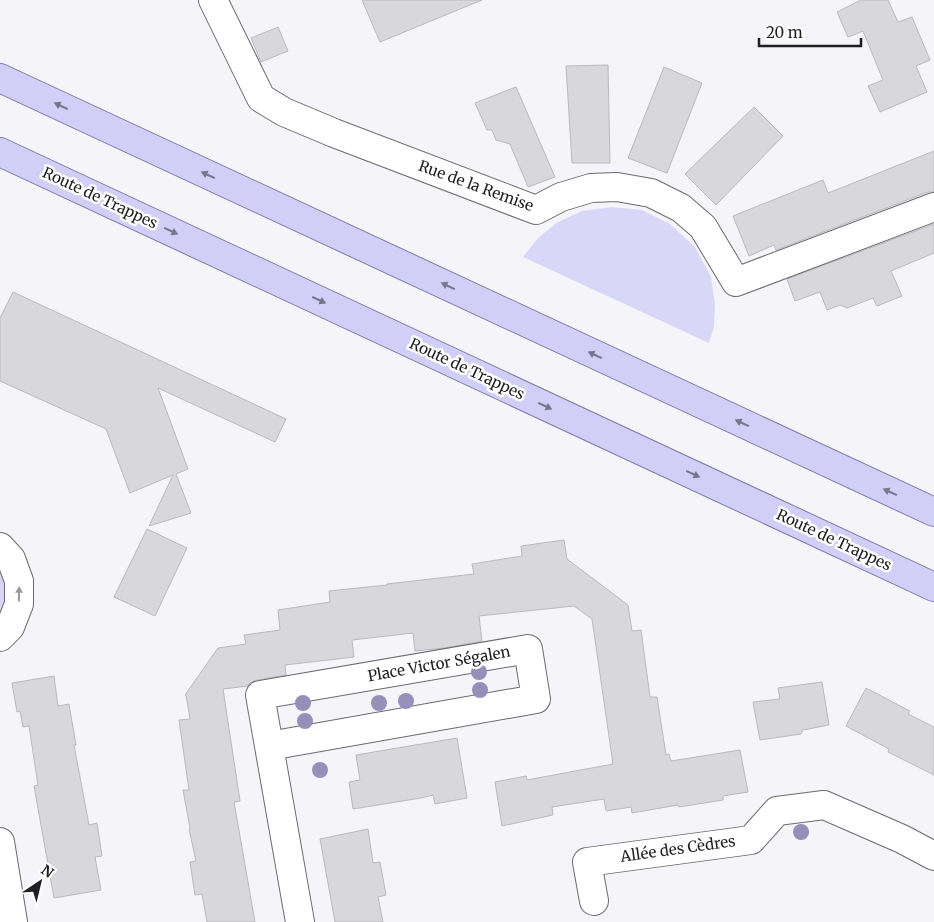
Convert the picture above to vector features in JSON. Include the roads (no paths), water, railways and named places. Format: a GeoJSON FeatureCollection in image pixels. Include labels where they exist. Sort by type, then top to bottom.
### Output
{"type":"FeatureCollection","features":[{"type":"Feature","properties":{"kind":"main road"},"geometry":{"type":"LineString","coordinates":[[0,78],[934,512]]}},
{"type":"Feature","properties":{"kind":"main road","name":"Route de Trappes"},"geometry":{"type":"LineString","coordinates":[[0,152],[934,587]]}},
{"type":"Feature","properties":{"kind":"street","name":"Rue de la Remise"},"geometry":{"type":"LineString","coordinates":[[213,0],[261,98],[284,112],[536,210],[561,197],[591,188],[617,187],[652,192],[681,208],[703,227],[736,282],[934,207]]}},
{"type":"Feature","properties":{"kind":"street"},"geometry":{"type":"LineString","coordinates":[[0,547],[11,559],[19,581],[19,604],[10,627],[0,637]]}},
{"type":"Feature","properties":{"kind":"street","name":"Place Victor Ségalen"},"geometry":{"type":"LineString","coordinates":[[269,746],[536,699],[528,649],[260,695],[300,922]]}},
{"type":"Feature","properties":{"kind":"street","name":"Allée des Cèdres"},"geometry":{"type":"LineString","coordinates":[[594,901],[587,862],[751,840],[777,811],[824,805],[902,839],[934,856]]}},
{"type":"Feature","properties":{"kind":"street"},"geometry":{"type":"LineString","coordinates":[[0,842],[14,922]]}}]}
